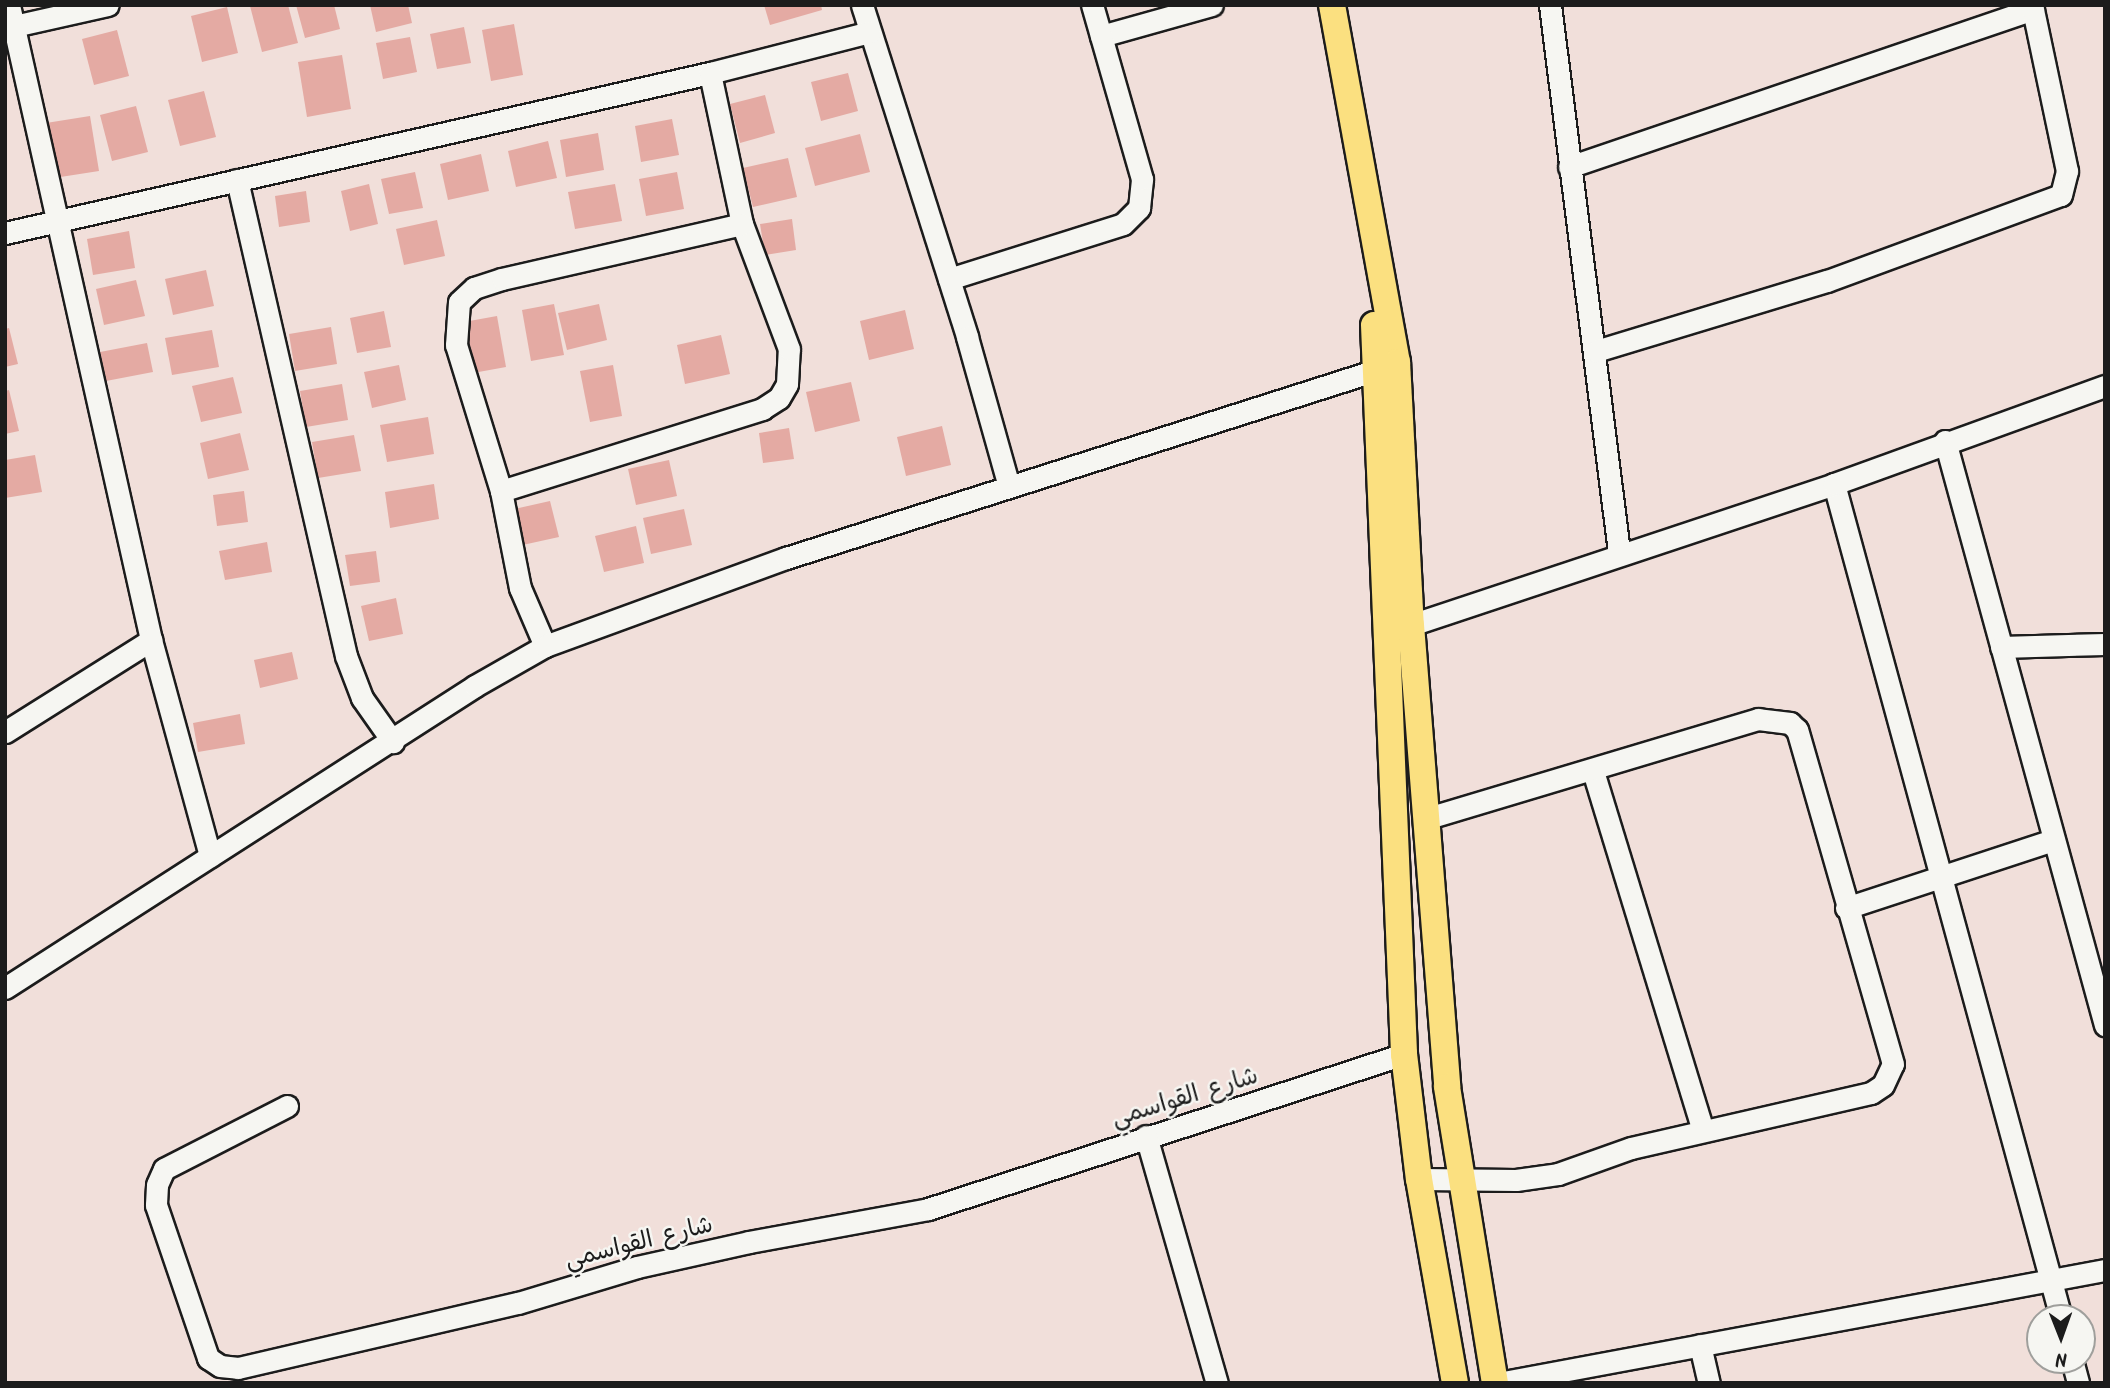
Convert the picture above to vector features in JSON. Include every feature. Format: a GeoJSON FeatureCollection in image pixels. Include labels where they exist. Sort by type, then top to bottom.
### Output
{"type":"FeatureCollection","features":[{"type":"Feature","properties":{"kind":"main road"},"geometry":{"type":"LineString","coordinates":[[1318,5],[1388,367],[1404,1054],[1419,1179],[1455,1383]]}},
{"type":"Feature","properties":{"kind":"main road"},"geometry":{"type":"LineString","coordinates":[[1332,5],[1388,367],[1459,1180],[1496,1383]]}},
{"type":"Feature","properties":{"kind":"main road"},"geometry":{"type":"LineString","coordinates":[[1399,894],[1432,893]]}},
{"type":"Feature","properties":{"kind":"street"},"geometry":{"type":"LineString","coordinates":[[108,5],[11,16],[151,640],[210,856]]}},
{"type":"Feature","properties":{"kind":"street"},"geometry":{"type":"LineString","coordinates":[[862,5],[949,279],[1009,486]]}},
{"type":"Feature","properties":{"kind":"street"},"geometry":{"type":"LineString","coordinates":[[949,279],[1123,224],[1139,208],[1142,178],[1092,5]]}},
{"type":"Feature","properties":{"kind":"street"},"geometry":{"type":"LineString","coordinates":[[1101,36],[1212,5]]}},
{"type":"Feature","properties":{"kind":"street"},"geometry":{"type":"LineString","coordinates":[[1550,5],[1569,167],[1596,351],[1619,552]]}},
{"type":"Feature","properties":{"kind":"street"},"geometry":{"type":"LineString","coordinates":[[1569,167],[2033,7],[2067,171],[2061,195],[1827,281],[1596,351]]}},
{"type":"Feature","properties":{"kind":"street"},"geometry":{"type":"LineString","coordinates":[[5,233],[710,74],[870,32]]}},
{"type":"Feature","properties":{"kind":"street"},"geometry":{"type":"LineString","coordinates":[[501,491],[762,410],[779,398],[790,369],[789,349],[742,224],[710,74]]}},
{"type":"Feature","properties":{"kind":"street"},"geometry":{"type":"LineString","coordinates":[[237,180],[346,656],[362,698],[393,742]]}},
{"type":"Feature","properties":{"kind":"street"},"geometry":{"type":"LineString","coordinates":[[545,646],[520,588],[501,491],[456,345],[454,317],[459,302],[474,288],[502,279],[742,224]]}},
{"type":"Feature","properties":{"kind":"street"},"geometry":{"type":"LineString","coordinates":[[5,988],[393,742],[475,686],[545,646],[786,558],[1388,367]]}},
{"type":"Feature","properties":{"kind":"street"},"geometry":{"type":"LineString","coordinates":[[1411,625],[1619,552],[1834,484],[1945,441],[2105,386]]}},
{"type":"Feature","properties":{"kind":"street"},"geometry":{"type":"LineString","coordinates":[[1945,441],[2105,1025]]}},
{"type":"Feature","properties":{"kind":"street"},"geometry":{"type":"LineString","coordinates":[[1834,484],[2058,1304]]}},
{"type":"Feature","properties":{"kind":"street"},"geometry":{"type":"LineString","coordinates":[[5,732],[151,640]]}},
{"type":"Feature","properties":{"kind":"street"},"geometry":{"type":"LineString","coordinates":[[2001,647],[2105,644]]}},
{"type":"Feature","properties":{"kind":"street"},"geometry":{"type":"LineString","coordinates":[[1419,1179],[1516,1180],[1558,1174],[1631,1148],[1871,1093],[1891,1073],[1892,1053],[1846,908],[1797,730],[1790,723],[1758,719],[1593,772],[1427,818]]}},
{"type":"Feature","properties":{"kind":"street"},"geometry":{"type":"LineString","coordinates":[[1593,772],[1703,1131]]}},
{"type":"Feature","properties":{"kind":"street"},"geometry":{"type":"LineString","coordinates":[[1846,908],[2053,840]]}},
{"type":"Feature","properties":{"kind":"street","name":"شارع القواسمي"},"geometry":{"type":"LineString","coordinates":[[287,1106],[164,1168],[157,1185],[156,1205],[208,1358],[220,1366],[238,1367],[518,1303],[712,1251],[928,1209],[1404,1054]]}},
{"type":"Feature","properties":{"kind":"street"},"geometry":{"type":"LineString","coordinates":[[1146,1136],[1217,1383]]}},
{"type":"Feature","properties":{"kind":"street"},"geometry":{"type":"LineString","coordinates":[[1496,1383],[2105,1269]]}},
{"type":"Feature","properties":{"kind":"street"},"geometry":{"type":"LineString","coordinates":[[1700,1345],[1709,1383]]}},
{"type":"Feature","properties":{"kind":"building"},"geometry":{"type":"Polygon","coordinates":[[[288,5],[298,43],[262,52],[250,6],[288,5]]]}},
{"type":"Feature","properties":{"kind":"building"},"geometry":{"type":"Polygon","coordinates":[[[296,5],[334,5],[340,29],[305,38],[296,5]]]}},
{"type":"Feature","properties":{"kind":"building"},"geometry":{"type":"Polygon","coordinates":[[[370,5],[408,5],[412,23],[376,32],[370,5]]]}},
{"type":"Feature","properties":{"kind":"building"},"geometry":{"type":"Polygon","coordinates":[[[764,5],[821,5],[822,10],[770,25],[764,5]]]}},
{"type":"Feature","properties":{"kind":"building"},"geometry":{"type":"Polygon","coordinates":[[[227,7],[238,53],[202,62],[191,16],[227,7]]]}},
{"type":"Feature","properties":{"kind":"building"},"geometry":{"type":"Polygon","coordinates":[[[514,24],[523,75],[491,81],[482,30],[514,24]]]}},
{"type":"Feature","properties":{"kind":"building"},"geometry":{"type":"Polygon","coordinates":[[[464,27],[471,63],[437,69],[430,34],[464,27]]]}},
{"type":"Feature","properties":{"kind":"building"},"geometry":{"type":"Polygon","coordinates":[[[117,30],[129,76],[94,85],[82,39],[117,30]]]}},
{"type":"Feature","properties":{"kind":"building"},"geometry":{"type":"Polygon","coordinates":[[[410,37],[417,72],[383,79],[376,43],[410,37]]]}},
{"type":"Feature","properties":{"kind":"building"},"geometry":{"type":"Polygon","coordinates":[[[342,55],[351,109],[307,117],[298,62],[342,55]]]}},
{"type":"Feature","properties":{"kind":"building"},"geometry":{"type":"Polygon","coordinates":[[[848,73],[858,111],[821,121],[811,82],[848,73]]]}},
{"type":"Feature","properties":{"kind":"building"},"geometry":{"type":"Polygon","coordinates":[[[204,91],[216,137],[180,146],[168,100],[204,91]]]}},
{"type":"Feature","properties":{"kind":"building"},"geometry":{"type":"Polygon","coordinates":[[[765,95],[775,133],[740,143],[730,104],[765,95]]]}},
{"type":"Feature","properties":{"kind":"building"},"geometry":{"type":"Polygon","coordinates":[[[136,106],[148,152],[112,161],[100,115],[136,106]]]}},
{"type":"Feature","properties":{"kind":"building"},"geometry":{"type":"Polygon","coordinates":[[[90,116],[99,171],[54,178],[46,123],[90,116]]]}},
{"type":"Feature","properties":{"kind":"building"},"geometry":{"type":"Polygon","coordinates":[[[672,119],[679,155],[641,162],[635,126],[672,119]]]}},
{"type":"Feature","properties":{"kind":"building"},"geometry":{"type":"Polygon","coordinates":[[[598,133],[604,170],[566,177],[560,140],[598,133]]]}},
{"type":"Feature","properties":{"kind":"building"},"geometry":{"type":"Polygon","coordinates":[[[860,134],[870,172],[815,186],[805,148],[860,134]]]}},
{"type":"Feature","properties":{"kind":"building"},"geometry":{"type":"Polygon","coordinates":[[[548,141],[557,178],[516,187],[508,151],[548,141]]]}},
{"type":"Feature","properties":{"kind":"building"},"geometry":{"type":"Polygon","coordinates":[[[481,154],[489,191],[448,200],[440,164],[481,154]]]}},
{"type":"Feature","properties":{"kind":"building"},"geometry":{"type":"Polygon","coordinates":[[[788,158],[797,197],[753,207],[743,168],[788,158]]]}},
{"type":"Feature","properties":{"kind":"building"},"geometry":{"type":"Polygon","coordinates":[[[415,172],[423,208],[389,214],[381,179],[415,172]]]}},
{"type":"Feature","properties":{"kind":"building"},"geometry":{"type":"Polygon","coordinates":[[[677,172],[684,209],[646,216],[639,179],[677,172]]]}},
{"type":"Feature","properties":{"kind":"building"},"geometry":{"type":"Polygon","coordinates":[[[369,184],[378,224],[350,231],[341,191],[369,184]]]}},
{"type":"Feature","properties":{"kind":"building"},"geometry":{"type":"Polygon","coordinates":[[[615,184],[622,221],[575,229],[568,192],[615,184]]]}},
{"type":"Feature","properties":{"kind":"building"},"geometry":{"type":"Polygon","coordinates":[[[306,191],[310,222],[279,227],[275,196],[306,191]]]}},
{"type":"Feature","properties":{"kind":"building"},"geometry":{"type":"Polygon","coordinates":[[[792,219],[796,250],[765,255],[760,224],[792,219]]]}},
{"type":"Feature","properties":{"kind":"building"},"geometry":{"type":"Polygon","coordinates":[[[437,220],[445,256],[404,265],[396,229],[437,220]]]}},
{"type":"Feature","properties":{"kind":"building"},"geometry":{"type":"Polygon","coordinates":[[[129,231],[135,268],[93,275],[87,239],[129,231]]]}},
{"type":"Feature","properties":{"kind":"building"},"geometry":{"type":"Polygon","coordinates":[[[206,270],[214,306],[173,315],[165,279],[206,270]]]}},
{"type":"Feature","properties":{"kind":"building"},"geometry":{"type":"Polygon","coordinates":[[[136,280],[145,316],[104,325],[96,289],[136,280]]]}},
{"type":"Feature","properties":{"kind":"building"},"geometry":{"type":"Polygon","coordinates":[[[554,304],[564,355],[531,361],[522,310],[554,304]]]}},
{"type":"Feature","properties":{"kind":"building"},"geometry":{"type":"Polygon","coordinates":[[[599,304],[607,340],[567,350],[558,313],[599,304]]]}},
{"type":"Feature","properties":{"kind":"building"},"geometry":{"type":"Polygon","coordinates":[[[905,310],[914,349],[869,360],[860,321],[905,310]]]}},
{"type":"Feature","properties":{"kind":"building"},"geometry":{"type":"Polygon","coordinates":[[[384,311],[391,347],[357,353],[350,318],[384,311]]]}},
{"type":"Feature","properties":{"kind":"building"},"geometry":{"type":"Polygon","coordinates":[[[497,316],[506,367],[473,373],[464,322],[497,316]]]}},
{"type":"Feature","properties":{"kind":"building"},"geometry":{"type":"Polygon","coordinates":[[[331,327],[337,364],[295,371],[289,334],[331,327]]]}},
{"type":"Feature","properties":{"kind":"building"},"geometry":{"type":"Polygon","coordinates":[[[9,328],[18,364],[5,367],[5,329],[9,328]]]}},
{"type":"Feature","properties":{"kind":"building"},"geometry":{"type":"Polygon","coordinates":[[[212,330],[219,367],[172,375],[165,338],[212,330]]]}},
{"type":"Feature","properties":{"kind":"building"},"geometry":{"type":"Polygon","coordinates":[[[721,335],[730,374],[685,384],[677,345],[721,335]]]}},
{"type":"Feature","properties":{"kind":"building"},"geometry":{"type":"Polygon","coordinates":[[[147,343],[153,372],[106,381],[100,352],[147,343]]]}},
{"type":"Feature","properties":{"kind":"building"},"geometry":{"type":"Polygon","coordinates":[[[399,365],[406,400],[372,408],[364,372],[399,365]]]}},
{"type":"Feature","properties":{"kind":"building"},"geometry":{"type":"Polygon","coordinates":[[[613,365],[622,416],[590,422],[580,371],[613,365]]]}},
{"type":"Feature","properties":{"kind":"building"},"geometry":{"type":"Polygon","coordinates":[[[233,377],[242,413],[201,422],[192,386],[233,377]]]}},
{"type":"Feature","properties":{"kind":"building"},"geometry":{"type":"Polygon","coordinates":[[[851,382],[860,421],[815,432],[806,392],[851,382]]]}},
{"type":"Feature","properties":{"kind":"building"},"geometry":{"type":"Polygon","coordinates":[[[342,384],[348,420],[306,427],[300,391],[342,384]]]}},
{"type":"Feature","properties":{"kind":"building"},"geometry":{"type":"Polygon","coordinates":[[[9,390],[19,431],[5,434],[5,391],[9,390]]]}},
{"type":"Feature","properties":{"kind":"building"},"geometry":{"type":"Polygon","coordinates":[[[428,417],[434,454],[387,462],[380,425],[428,417]]]}},
{"type":"Feature","properties":{"kind":"building"},"geometry":{"type":"Polygon","coordinates":[[[942,426],[951,465],[906,476],[897,437],[942,426]]]}},
{"type":"Feature","properties":{"kind":"building"},"geometry":{"type":"Polygon","coordinates":[[[789,428],[794,459],[763,463],[759,433],[789,428]]]}},
{"type":"Feature","properties":{"kind":"building"},"geometry":{"type":"Polygon","coordinates":[[[240,433],[249,470],[208,479],[200,443],[240,433]]]}},
{"type":"Feature","properties":{"kind":"building"},"geometry":{"type":"Polygon","coordinates":[[[354,435],[361,471],[318,478],[312,442],[354,435]]]}},
{"type":"Feature","properties":{"kind":"building"},"geometry":{"type":"Polygon","coordinates":[[[35,455],[42,492],[5,498],[5,460],[35,455]]]}},
{"type":"Feature","properties":{"kind":"building"},"geometry":{"type":"Polygon","coordinates":[[[669,460],[677,496],[636,505],[628,469],[669,460]]]}},
{"type":"Feature","properties":{"kind":"building"},"geometry":{"type":"Polygon","coordinates":[[[434,484],[439,519],[390,528],[385,492],[434,484]]]}},
{"type":"Feature","properties":{"kind":"building"},"geometry":{"type":"Polygon","coordinates":[[[244,491],[248,522],[217,526],[213,495],[244,491]]]}},
{"type":"Feature","properties":{"kind":"building"},"geometry":{"type":"Polygon","coordinates":[[[550,501],[559,537],[518,546],[510,510],[550,501]]]}},
{"type":"Feature","properties":{"kind":"building"},"geometry":{"type":"Polygon","coordinates":[[[684,509],[692,545],[651,554],[643,518],[684,509]]]}},
{"type":"Feature","properties":{"kind":"building"},"geometry":{"type":"Polygon","coordinates":[[[636,526],[644,563],[604,572],[595,536],[636,526]]]}},
{"type":"Feature","properties":{"kind":"building"},"geometry":{"type":"Polygon","coordinates":[[[267,542],[272,572],[225,580],[219,551],[267,542]]]}},
{"type":"Feature","properties":{"kind":"building"},"geometry":{"type":"Polygon","coordinates":[[[376,551],[380,582],[350,586],[345,555],[376,551]]]}},
{"type":"Feature","properties":{"kind":"building"},"geometry":{"type":"Polygon","coordinates":[[[396,598],[403,634],[369,641],[361,606],[396,598]]]}},
{"type":"Feature","properties":{"kind":"building"},"geometry":{"type":"Polygon","coordinates":[[[292,652],[298,679],[260,688],[254,660],[292,652]]]}},
{"type":"Feature","properties":{"kind":"building"},"geometry":{"type":"Polygon","coordinates":[[[240,714],[245,744],[198,752],[193,723],[240,714]]]}}]}
